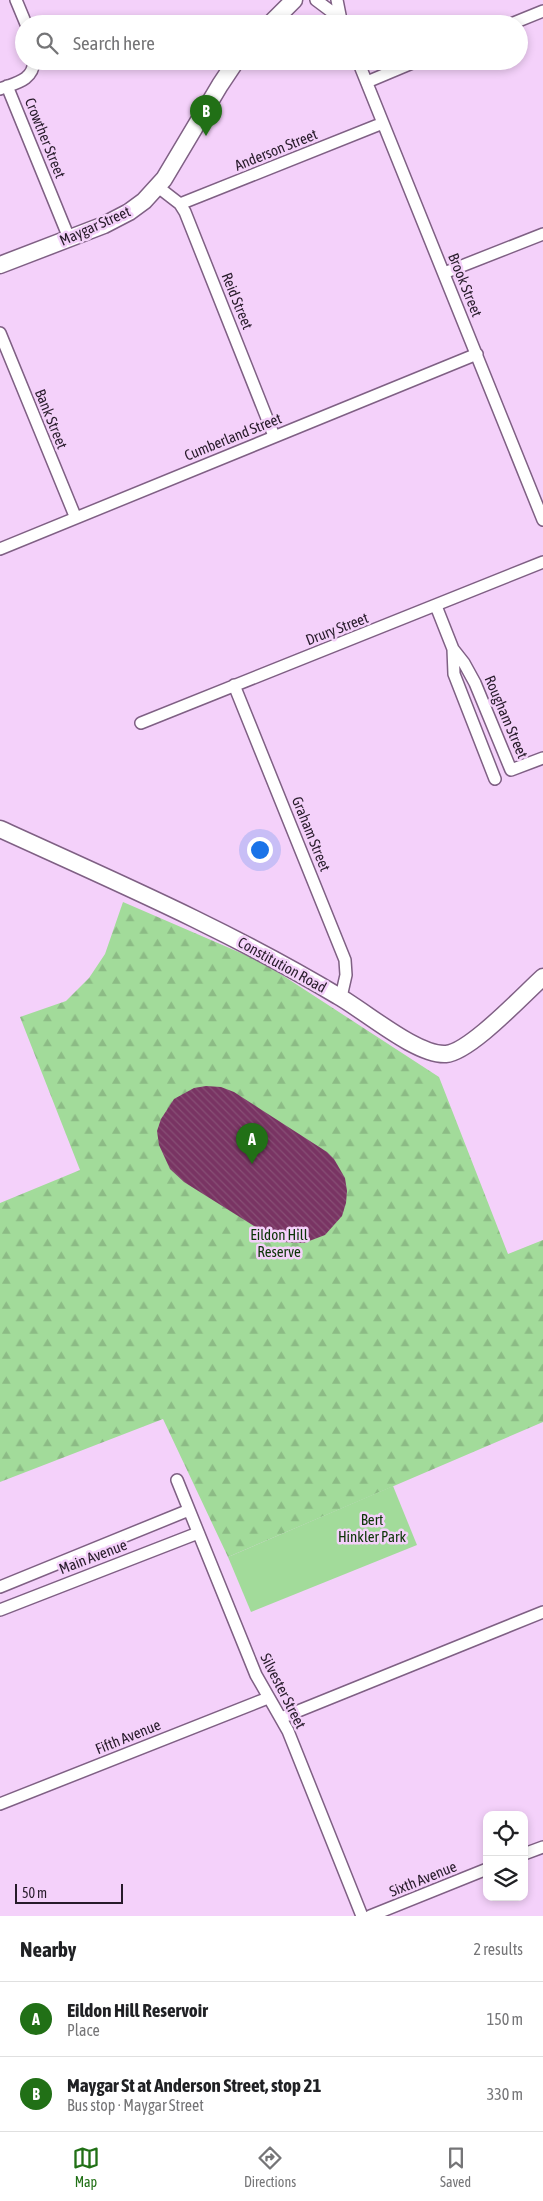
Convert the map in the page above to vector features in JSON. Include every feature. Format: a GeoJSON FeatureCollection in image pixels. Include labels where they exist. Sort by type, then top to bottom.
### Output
{"type":"FeatureCollection","features":[{"type":"Feature","properties":{"kind":"street"},"geometry":{"type":"LineString","coordinates":[[16,0],[22,15]]}},
{"type":"Feature","properties":{"kind":"street"},"geometry":{"type":"LineString","coordinates":[[279,15],[294,0]]}},
{"type":"Feature","properties":{"kind":"street"},"geometry":{"type":"LineString","coordinates":[[316,0],[334,15]]}},
{"type":"Feature","properties":{"kind":"street"},"geometry":{"type":"LineString","coordinates":[[337,0],[340,15]]}},
{"type":"Feature","properties":{"kind":"street"},"geometry":{"type":"LineString","coordinates":[[528,17],[543,11]]}},
{"type":"Feature","properties":{"kind":"street","name":"Crowther Street"},"geometry":{"type":"LineString","coordinates":[[32,70],[27,79],[4,88],[69,238]]}},
{"type":"Feature","properties":{"kind":"street","name":"Maygar Street"},"geometry":{"type":"LineString","coordinates":[[0,265],[104,225],[129,212],[158,187],[230,70]]}},
{"type":"Feature","properties":{"kind":"street","name":"Brook Street"},"geometry":{"type":"LineString","coordinates":[[361,70],[543,520]]}},
{"type":"Feature","properties":{"kind":"street"},"geometry":{"type":"LineString","coordinates":[[366,82],[396,70]]}},
{"type":"Feature","properties":{"kind":"street","name":"Anderson Street"},"geometry":{"type":"LineString","coordinates":[[180,204],[383,123]]}},
{"type":"Feature","properties":{"kind":"street","name":"Reid Street"},"geometry":{"type":"LineString","coordinates":[[158,187],[180,204],[191,226],[274,436]]}},
{"type":"Feature","properties":{"kind":"street"},"geometry":{"type":"LineString","coordinates":[[444,272],[543,234]]}},
{"type":"Feature","properties":{"kind":"street","name":"Bank Street"},"geometry":{"type":"LineString","coordinates":[[0,333],[75,516]]}},
{"type":"Feature","properties":{"kind":"street","name":"Cumberland Street"},"geometry":{"type":"LineString","coordinates":[[0,548],[477,354]]}},
{"type":"Feature","properties":{"kind":"street","name":"Drury Street"},"geometry":{"type":"LineString","coordinates":[[141,724],[543,562]]}},
{"type":"Feature","properties":{"kind":"street","name":"Rougham Street"},"geometry":{"type":"LineString","coordinates":[[436,606],[452,649],[454,674],[495,779]]}},
{"type":"Feature","properties":{"kind":"street","name":"Rougham Street"},"geometry":{"type":"LineString","coordinates":[[452,649],[469,671],[510,775],[543,758]]}},
{"type":"Feature","properties":{"kind":"street","name":"Graham Street"},"geometry":{"type":"LineString","coordinates":[[234,685],[345,960],[346,975],[341,997]]}},
{"type":"Feature","properties":{"kind":"street","name":"Constitution Road"},"geometry":{"type":"LineString","coordinates":[[0,829],[258,950],[341,997],[426,1051],[447,1054],[466,1046],[543,977]]}},
{"type":"Feature","properties":{"kind":"street","name":"Silvester Street"},"geometry":{"type":"LineString","coordinates":[[177,1480],[256,1675],[288,1731],[362,1916]]}},
{"type":"Feature","properties":{"kind":"street","name":"Main Avenue"},"geometry":{"type":"LineString","coordinates":[[0,1587],[189,1510]]}},
{"type":"Feature","properties":{"kind":"street","name":"Main Avenue"},"geometry":{"type":"LineString","coordinates":[[0,1610],[198,1532]]}},
{"type":"Feature","properties":{"kind":"street"},"geometry":{"type":"LineString","coordinates":[[280,1718],[543,1612]]}},
{"type":"Feature","properties":{"kind":"street","name":"Fifth Avenue"},"geometry":{"type":"LineString","coordinates":[[0,1804],[268,1698]]}},
{"type":"Feature","properties":{"kind":"street"},"geometry":{"type":"LineString","coordinates":[[528,1853],[543,1847]]}},
{"type":"Feature","properties":{"kind":"street","name":"Sixth Avenue"},"geometry":{"type":"LineString","coordinates":[[370,1916],[483,1871]]}},
{"type":"Feature","properties":{"kind":"green space","name":"Eildon Hill Reserve"},"geometry":{"type":"Polygon","coordinates":[[[123,902],[262,962],[439,1077],[508,1254],[543,1240],[543,1422],[228,1557],[163,1419],[0,1482],[0,1203],[80,1170],[20,1017],[66,1001],[89,978],[105,954],[123,902]]]}},
{"type":"Feature","properties":{"kind":"green space","name":"Bert Hinkler Park"},"geometry":{"type":"Polygon","coordinates":[[[393,1486],[417,1545],[251,1612],[228,1557],[393,1486]]]}},
{"type":"Feature","properties":{"kind":"building"},"geometry":{"type":"Polygon","coordinates":[[[206,1086],[221,1087],[234,1092],[327,1152],[334,1159],[345,1178],[346,1203],[342,1216],[325,1235],[304,1243],[282,1242],[184,1182],[170,1169],[159,1145],[157,1131],[161,1119],[174,1099],[194,1088],[206,1086]]]}},
{"type":"Feature","properties":{"kind":"place","name":"Maygar St at Anderson Street, stop 21"},"geometry":{"type":"Point","coordinates":[206,136]}},
{"type":"Feature","properties":{"kind":"place","name":"Eildon Hill Reservoir"},"geometry":{"type":"Point","coordinates":[252,1164]}}]}
